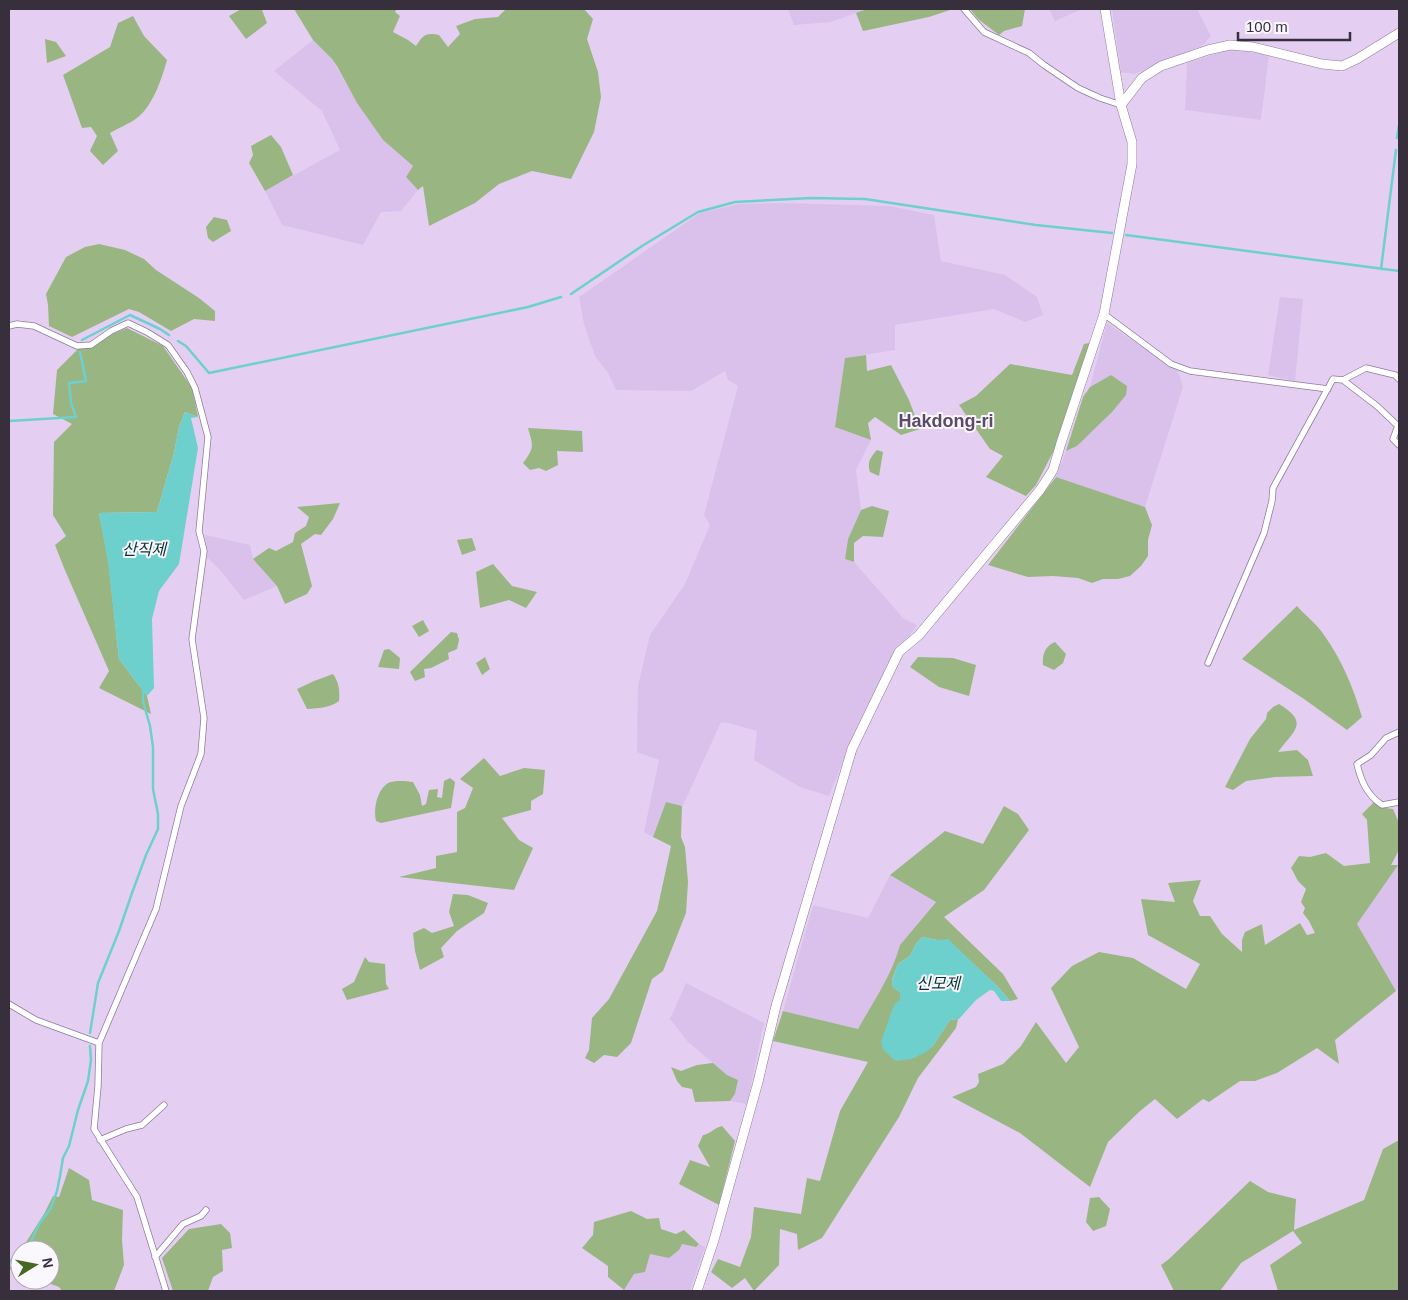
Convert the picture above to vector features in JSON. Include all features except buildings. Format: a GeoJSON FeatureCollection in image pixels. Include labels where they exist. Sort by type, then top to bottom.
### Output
{"type":"FeatureCollection","features":[{"type":"Feature","properties":{"kind":"street"},"geometry":{"type":"LineString","coordinates":[[964,9],[984,32],[1030,53],[1078,88],[1121,105]]}},
{"type":"Feature","properties":{"kind":"street"},"geometry":{"type":"LineString","coordinates":[[697,1291],[714,1240],[758,1082],[776,1006],[852,749],[899,652],[919,635],[1040,490],[1054,470],[1061,443],[1104,314],[1132,164],[1132,142],[1121,105],[1105,9]]}},
{"type":"Feature","properties":{"kind":"street"},"geometry":{"type":"LineString","coordinates":[[1121,105],[1142,78],[1161,66],[1208,50],[1230,45],[1253,47],[1322,64],[1342,66],[1399,33]]}},
{"type":"Feature","properties":{"kind":"street"},"geometry":{"type":"LineString","coordinates":[[1104,314],[1171,364],[1190,371],[1328,389]]}},
{"type":"Feature","properties":{"kind":"street"},"geometry":{"type":"LineString","coordinates":[[9,326],[17,324],[34,326],[77,346],[91,345],[128,323],[147,332],[168,345],[187,372],[195,388],[208,437],[200,531],[204,551],[192,639],[204,718],[201,754],[181,806],[156,909],[99,1043],[94,1129],[137,1197],[166,1291]]}},
{"type":"Feature","properties":{"kind":"street"},"geometry":{"type":"LineString","coordinates":[[1343,380],[1366,368],[1395,375],[1399,380]]}},
{"type":"Feature","properties":{"kind":"street"},"geometry":{"type":"LineString","coordinates":[[1208,663],[1264,533],[1272,502],[1272,488],[1333,379],[1343,380],[1377,406],[1398,426],[1393,438],[1399,445]]}},
{"type":"Feature","properties":{"kind":"street"},"geometry":{"type":"LineString","coordinates":[[1399,732],[1386,738],[1371,755],[1357,764],[1365,787],[1372,799],[1382,805],[1399,802]]}},
{"type":"Feature","properties":{"kind":"street"},"geometry":{"type":"LineString","coordinates":[[9,1004],[36,1020],[99,1043]]}},
{"type":"Feature","properties":{"kind":"street"},"geometry":{"type":"LineString","coordinates":[[100,1140],[126,1129],[142,1125],[164,1105]]}},
{"type":"Feature","properties":{"kind":"street"},"geometry":{"type":"LineString","coordinates":[[155,1257],[182,1224],[201,1216],[206,1210]]}},
{"type":"Feature","properties":{"kind":"shaded area"},"geometry":{"type":"Polygon","coordinates":[[[241,9],[264,9],[262,10],[267,23],[246,39],[229,16],[241,9]]]}},
{"type":"Feature","properties":{"kind":"shaded area"},"geometry":{"type":"Polygon","coordinates":[[[294,9],[397,9],[395,12],[400,16],[393,32],[416,46],[425,35],[439,35],[448,47],[460,34],[456,26],[475,19],[498,17],[506,9],[584,9],[593,19],[587,39],[598,72],[601,97],[594,132],[571,179],[532,171],[499,184],[475,203],[429,226],[423,186],[418,190],[406,177],[413,166],[383,140],[357,103],[337,66],[313,40],[294,9]]]}},
{"type":"Feature","properties":{"kind":"shaded area"},"geometry":{"type":"Polygon","coordinates":[[[788,9],[867,9],[831,22],[794,25],[788,9]]]}},
{"type":"Feature","properties":{"kind":"shaded area"},"geometry":{"type":"Polygon","coordinates":[[[867,9],[953,9],[929,17],[863,31],[856,13],[867,9]]]}},
{"type":"Feature","properties":{"kind":"shaded area"},"geometry":{"type":"Polygon","coordinates":[[[970,9],[1025,9],[1022,26],[1004,31],[999,35],[978,19],[970,9]]]}},
{"type":"Feature","properties":{"kind":"shaded area"},"geometry":{"type":"Polygon","coordinates":[[[1049,9],[1082,9],[1055,21],[1049,9]]]}},
{"type":"Feature","properties":{"kind":"shaded area"},"geometry":{"type":"Polygon","coordinates":[[[1112,9],[1197,9],[1211,36],[1202,46],[1135,74],[1121,72],[1112,9]]]}},
{"type":"Feature","properties":{"kind":"shaded area"},"geometry":{"type":"Polygon","coordinates":[[[133,16],[144,36],[167,60],[160,83],[143,113],[110,133],[118,151],[103,165],[90,151],[97,136],[91,127],[82,128],[63,75],[110,47],[118,23],[133,16]]]}},
{"type":"Feature","properties":{"kind":"shaded area"},"geometry":{"type":"Polygon","coordinates":[[[45,39],[56,42],[66,56],[47,63],[45,39]]]}},
{"type":"Feature","properties":{"kind":"shaded area"},"geometry":{"type":"Polygon","coordinates":[[[313,40],[332,59],[357,103],[383,140],[413,166],[406,177],[418,190],[401,211],[381,212],[363,245],[282,225],[265,191],[340,150],[322,111],[274,71],[313,40]]]}},
{"type":"Feature","properties":{"kind":"shaded area"},"geometry":{"type":"Polygon","coordinates":[[[1231,49],[1269,55],[1261,120],[1185,110],[1187,63],[1231,49]]]}},
{"type":"Feature","properties":{"kind":"shaded area"},"geometry":{"type":"Polygon","coordinates":[[[271,135],[281,147],[293,175],[265,191],[249,163],[253,155],[251,146],[271,135]]]}},
{"type":"Feature","properties":{"kind":"shaded area"},"geometry":{"type":"Polygon","coordinates":[[[780,203],[890,206],[934,215],[941,261],[1005,275],[1037,297],[1043,315],[1025,322],[994,309],[895,325],[895,350],[845,358],[835,427],[871,440],[856,470],[861,510],[848,539],[845,559],[854,562],[904,619],[917,625],[883,677],[853,737],[829,796],[800,787],[754,760],[757,731],[721,722],[682,806],[666,802],[653,837],[644,832],[659,760],[637,752],[638,686],[650,635],[685,584],[710,525],[704,515],[738,386],[728,380],[725,371],[691,391],[616,390],[608,373],[595,356],[584,324],[579,297],[700,213],[739,204],[780,203]]]}},
{"type":"Feature","properties":{"kind":"shaded area"},"geometry":{"type":"Polygon","coordinates":[[[214,217],[227,220],[231,231],[213,242],[208,238],[206,227],[214,217]]]}},
{"type":"Feature","properties":{"kind":"shaded area"},"geometry":{"type":"Polygon","coordinates":[[[99,244],[125,250],[144,259],[156,270],[199,298],[215,311],[215,321],[194,319],[171,331],[139,312],[129,309],[72,337],[49,326],[46,294],[66,257],[85,247],[99,244]]]}},
{"type":"Feature","properties":{"kind":"shaded area"},"geometry":{"type":"Polygon","coordinates":[[[1280,297],[1303,299],[1295,381],[1268,375],[1280,297]]]}},
{"type":"Feature","properties":{"kind":"shaded area"},"geometry":{"type":"Polygon","coordinates":[[[1107,323],[1178,371],[1183,387],[1145,507],[1056,477],[1066,451],[1077,446],[1112,412],[1111,375],[1090,387],[1107,323]]]}},
{"type":"Feature","properties":{"kind":"shaded area"},"geometry":{"type":"Polygon","coordinates":[[[127,328],[163,346],[192,388],[198,417],[185,412],[179,427],[174,453],[157,512],[99,513],[108,558],[119,659],[147,696],[151,714],[99,688],[109,671],[55,545],[66,536],[53,515],[54,442],[72,424],[53,414],[57,370],[78,349],[127,328]]]}},
{"type":"Feature","properties":{"kind":"shaded area"},"geometry":{"type":"Polygon","coordinates":[[[1089,343],[1091,353],[1053,452],[1036,485],[1026,496],[986,477],[1003,456],[990,449],[959,405],[976,396],[1010,364],[1072,375],[1084,344],[1089,343]]]}},
{"type":"Feature","properties":{"kind":"shaded area"},"geometry":{"type":"Polygon","coordinates":[[[866,355],[867,371],[891,365],[909,400],[920,429],[901,435],[875,417],[868,423],[871,440],[835,427],[845,358],[866,355]]]}},
{"type":"Feature","properties":{"kind":"shaded area"},"geometry":{"type":"Polygon","coordinates":[[[1111,375],[1127,386],[1126,395],[1112,412],[1077,446],[1066,451],[1083,397],[1090,387],[1111,375]]]}},
{"type":"Feature","properties":{"kind":"shaded area"},"geometry":{"type":"Polygon","coordinates":[[[528,428],[582,431],[583,452],[557,451],[558,465],[546,471],[539,468],[530,470],[523,463],[530,453],[532,446],[528,428]]]}},
{"type":"Feature","properties":{"kind":"shaded area"},"geometry":{"type":"Polygon","coordinates":[[[877,450],[883,452],[879,476],[870,472],[869,465],[871,458],[877,450]]]}},
{"type":"Feature","properties":{"kind":"shaded area"},"geometry":{"type":"Polygon","coordinates":[[[1056,477],[1145,507],[1152,525],[1148,540],[1148,556],[1130,576],[1118,579],[1103,579],[1092,583],[1078,578],[1028,577],[988,565],[1056,477]]]}},
{"type":"Feature","properties":{"kind":"shaded area"},"geometry":{"type":"Polygon","coordinates":[[[340,503],[333,519],[321,535],[315,534],[301,544],[312,586],[307,594],[285,604],[277,586],[253,559],[269,548],[276,551],[293,542],[295,533],[306,526],[309,517],[297,507],[340,503]]]}},
{"type":"Feature","properties":{"kind":"shaded area"},"geometry":{"type":"Polygon","coordinates":[[[872,506],[889,511],[883,537],[863,536],[854,543],[854,562],[845,559],[848,539],[861,510],[872,506]]]}},
{"type":"Feature","properties":{"kind":"shaded area"},"geometry":{"type":"Polygon","coordinates":[[[205,535],[250,545],[253,559],[277,586],[244,600],[207,557],[205,535]]]}},
{"type":"Feature","properties":{"kind":"shaded area"},"geometry":{"type":"Polygon","coordinates":[[[472,538],[476,550],[462,555],[457,540],[472,538]]]}},
{"type":"Feature","properties":{"kind":"shaded area"},"geometry":{"type":"Polygon","coordinates":[[[493,564],[512,586],[537,592],[526,608],[509,600],[480,608],[476,572],[493,564]]]}},
{"type":"Feature","properties":{"kind":"shaded area"},"geometry":{"type":"Polygon","coordinates":[[[1297,606],[1324,635],[1342,664],[1351,684],[1362,717],[1347,730],[1304,699],[1242,659],[1297,606]]]}},
{"type":"Feature","properties":{"kind":"shaded area"},"geometry":{"type":"Polygon","coordinates":[[[423,620],[429,631],[419,637],[412,626],[423,620]]]}},
{"type":"Feature","properties":{"kind":"shaded area"},"geometry":{"type":"Polygon","coordinates":[[[451,632],[457,633],[459,640],[457,649],[448,653],[449,659],[431,668],[424,669],[425,677],[415,681],[410,672],[451,632]]]}},
{"type":"Feature","properties":{"kind":"shaded area"},"geometry":{"type":"Polygon","coordinates":[[[1055,642],[1066,654],[1063,663],[1054,670],[1043,665],[1043,661],[1047,648],[1055,642]]]}},
{"type":"Feature","properties":{"kind":"shaded area"},"geometry":{"type":"Polygon","coordinates":[[[389,649],[400,658],[399,669],[378,667],[384,650],[389,649]]]}},
{"type":"Feature","properties":{"kind":"shaded area"},"geometry":{"type":"Polygon","coordinates":[[[485,657],[490,669],[482,675],[476,663],[485,657]]]}},
{"type":"Feature","properties":{"kind":"shaded area"},"geometry":{"type":"Polygon","coordinates":[[[918,657],[953,658],[976,665],[969,696],[939,687],[910,667],[918,657]]]}},
{"type":"Feature","properties":{"kind":"shaded area"},"geometry":{"type":"Polygon","coordinates":[[[333,674],[339,687],[339,701],[320,708],[307,709],[297,689],[333,674]]]}},
{"type":"Feature","properties":{"kind":"shaded area"},"geometry":{"type":"Polygon","coordinates":[[[1279,704],[1294,716],[1297,722],[1294,732],[1278,752],[1297,750],[1308,760],[1313,776],[1275,777],[1246,781],[1233,790],[1225,787],[1250,739],[1266,719],[1267,713],[1279,704]]]}},
{"type":"Feature","properties":{"kind":"shaded area"},"geometry":{"type":"Polygon","coordinates":[[[484,758],[500,776],[524,768],[545,770],[543,794],[531,801],[531,810],[502,818],[519,840],[533,848],[514,890],[399,877],[436,868],[436,856],[457,852],[457,812],[465,808],[473,788],[460,779],[484,758]]]}},
{"type":"Feature","properties":{"kind":"shaded area"},"geometry":{"type":"Polygon","coordinates":[[[450,778],[455,782],[451,808],[381,823],[376,821],[377,800],[381,790],[388,783],[397,781],[413,782],[420,795],[422,806],[426,804],[429,790],[438,789],[437,797],[442,798],[444,781],[450,778]]]}},
{"type":"Feature","properties":{"kind":"shaded area"},"geometry":{"type":"Polygon","coordinates":[[[666,802],[682,806],[681,837],[685,847],[688,882],[686,913],[663,971],[652,979],[631,1043],[617,1057],[604,1055],[594,1063],[585,1058],[589,1050],[592,1018],[609,999],[657,911],[671,846],[653,837],[666,802]]]}},
{"type":"Feature","properties":{"kind":"shaded area"},"geometry":{"type":"Polygon","coordinates":[[[1374,802],[1379,807],[1393,809],[1399,823],[1399,850],[1391,865],[1398,865],[1357,924],[1396,991],[1335,1040],[1339,1064],[1317,1048],[1277,1073],[1255,1081],[1240,1081],[1209,1102],[1203,1099],[1177,1119],[1155,1099],[1108,1142],[1090,1187],[1020,1133],[952,1097],[976,1087],[979,1082],[978,1074],[1003,1064],[1021,1046],[1036,1022],[1066,1063],[1079,1047],[1051,988],[1072,966],[1099,952],[1133,958],[1186,989],[1200,964],[1148,935],[1141,899],[1175,902],[1168,883],[1201,880],[1193,901],[1200,916],[1210,916],[1222,934],[1242,952],[1242,940],[1245,932],[1262,924],[1265,945],[1300,923],[1307,935],[1315,933],[1303,913],[1305,908],[1301,902],[1306,889],[1298,881],[1291,868],[1299,856],[1310,857],[1326,853],[1344,866],[1370,863],[1367,820],[1362,814],[1374,802]]]}},
{"type":"Feature","properties":{"kind":"shaded area"},"geometry":{"type":"Polygon","coordinates":[[[1004,806],[1018,814],[1029,830],[984,890],[944,917],[1003,974],[1018,999],[1010,1001],[998,987],[948,940],[922,937],[910,956],[898,964],[892,980],[893,987],[900,992],[900,1000],[932,1047],[950,1020],[958,1019],[956,1028],[918,1078],[899,1117],[822,1238],[798,1250],[797,1234],[780,1229],[779,1265],[754,1291],[745,1278],[732,1288],[711,1272],[718,1259],[740,1267],[751,1237],[754,1207],[801,1214],[807,1178],[820,1181],[840,1111],[868,1062],[773,1041],[783,1011],[858,1029],[887,978],[900,945],[936,902],[890,875],[945,831],[983,844],[1004,806]]]}},
{"type":"Feature","properties":{"kind":"shaded area"},"geometry":{"type":"Polygon","coordinates":[[[1399,863],[1399,988],[1396,991],[1357,924],[1399,863]]]}},
{"type":"Feature","properties":{"kind":"shaded area"},"geometry":{"type":"Polygon","coordinates":[[[890,875],[936,901],[900,945],[886,981],[858,1029],[783,1011],[813,905],[868,918],[890,875]]]}},
{"type":"Feature","properties":{"kind":"shaded area"},"geometry":{"type":"Polygon","coordinates":[[[453,894],[468,895],[488,903],[484,913],[457,931],[441,948],[444,957],[420,970],[413,933],[424,928],[432,933],[454,926],[449,912],[453,894]]]}},
{"type":"Feature","properties":{"kind":"shaded area"},"geometry":{"type":"Polygon","coordinates":[[[365,957],[369,962],[385,964],[386,984],[389,989],[347,1000],[342,989],[354,982],[365,957]]]}},
{"type":"Feature","properties":{"kind":"shaded area"},"geometry":{"type":"Polygon","coordinates":[[[686,983],[764,1023],[747,1104],[730,1101],[735,1094],[738,1080],[727,1075],[688,1042],[670,1019],[686,983]]]}},
{"type":"Feature","properties":{"kind":"shaded area"},"geometry":{"type":"Polygon","coordinates":[[[713,1063],[727,1075],[738,1080],[735,1094],[730,1101],[695,1102],[692,1089],[682,1087],[671,1067],[681,1071],[697,1065],[713,1063]]]}},
{"type":"Feature","properties":{"kind":"shaded area"},"geometry":{"type":"Polygon","coordinates":[[[722,1126],[735,1141],[719,1205],[679,1184],[690,1160],[710,1167],[698,1146],[703,1135],[722,1126]]]}},
{"type":"Feature","properties":{"kind":"shaded area"},"geometry":{"type":"Polygon","coordinates":[[[1399,1140],[1399,1291],[1278,1291],[1270,1265],[1302,1243],[1293,1231],[1241,1263],[1220,1291],[1174,1291],[1161,1265],[1250,1181],[1268,1192],[1296,1199],[1294,1230],[1364,1200],[1383,1149],[1399,1140]]]}},
{"type":"Feature","properties":{"kind":"shaded area"},"geometry":{"type":"Polygon","coordinates":[[[69,1168],[89,1180],[92,1200],[123,1210],[122,1239],[124,1265],[114,1291],[62,1291],[60,1288],[60,1240],[27,1240],[53,1196],[59,1197],[69,1168]]]}},
{"type":"Feature","properties":{"kind":"shaded area"},"geometry":{"type":"Polygon","coordinates":[[[1099,1197],[1110,1209],[1106,1226],[1093,1231],[1086,1222],[1090,1198],[1099,1197]]]}},
{"type":"Feature","properties":{"kind":"shaded area"},"geometry":{"type":"Polygon","coordinates":[[[631,1211],[647,1219],[659,1218],[661,1229],[676,1234],[684,1230],[699,1244],[696,1247],[682,1244],[679,1250],[669,1258],[650,1254],[645,1272],[634,1274],[624,1290],[608,1277],[608,1266],[582,1248],[593,1235],[594,1222],[631,1211]]]}},
{"type":"Feature","properties":{"kind":"shaded area"},"geometry":{"type":"Polygon","coordinates":[[[221,1224],[230,1233],[232,1248],[222,1250],[223,1271],[213,1277],[208,1291],[173,1291],[162,1258],[189,1229],[221,1224]]]}},
{"type":"Feature","properties":{"kind":"shaded area"},"geometry":{"type":"Polygon","coordinates":[[[682,1244],[695,1247],[699,1244],[705,1247],[690,1291],[623,1291],[650,1254],[682,1244]]]}},
{"type":"Feature","properties":{"kind":"water","name":"산직제"},"geometry":{"type":"Polygon","coordinates":[[[185,412],[198,417],[191,418],[198,448],[179,564],[159,591],[152,619],[154,688],[147,696],[119,659],[108,562],[99,513],[157,512],[174,453],[179,427],[185,412]]]}},
{"type":"Feature","properties":{"kind":"water","name":"신모제"},"geometry":{"type":"Polygon","coordinates":[[[922,937],[937,940],[948,939],[1010,1001],[1001,1001],[994,991],[990,990],[976,1000],[959,1019],[950,1020],[932,1047],[926,1052],[911,1059],[896,1061],[883,1049],[881,1042],[892,1010],[900,1000],[900,992],[893,987],[892,981],[898,964],[910,956],[922,937]]]}},
{"type":"Feature","properties":{"kind":"waterway"},"geometry":{"type":"LineString","coordinates":[[1397,138],[1399,125]]}},
{"type":"Feature","properties":{"kind":"waterway"},"geometry":{"type":"LineString","coordinates":[[1381,269],[1396,150]]}},
{"type":"Feature","properties":{"kind":"waterway"},"geometry":{"type":"LineString","coordinates":[[571,294],[642,246],[698,212],[735,202],[811,198],[865,199],[1036,225],[1112,233]]}},
{"type":"Feature","properties":{"kind":"waterway"},"geometry":{"type":"LineString","coordinates":[[1126,235],[1399,271]]}},
{"type":"Feature","properties":{"kind":"waterway"},"geometry":{"type":"LineString","coordinates":[[178,341],[186,346],[209,373],[528,307],[561,297]]}},
{"type":"Feature","properties":{"kind":"waterway"},"geometry":{"type":"LineString","coordinates":[[82,340],[130,315],[169,335]]}},
{"type":"Feature","properties":{"kind":"waterway"},"geometry":{"type":"LineString","coordinates":[[9,421],[76,417],[71,403],[69,383],[86,381],[80,352]]}},
{"type":"Feature","properties":{"kind":"waterway"},"geometry":{"type":"LineString","coordinates":[[90,1033],[98,983],[146,855],[158,829],[158,814],[153,789],[153,747],[150,726],[143,701],[143,690]]}},
{"type":"Feature","properties":{"kind":"waterway"},"geometry":{"type":"LineString","coordinates":[[32,1240],[39,1224],[51,1208],[57,1191],[63,1158],[69,1146],[88,1081],[91,1060],[90,1046]]}},
{"type":"Feature","properties":{"kind":"district","name":"Hakdong-ri"},"geometry":{"type":"Point","coordinates":[946,421]}}]}
